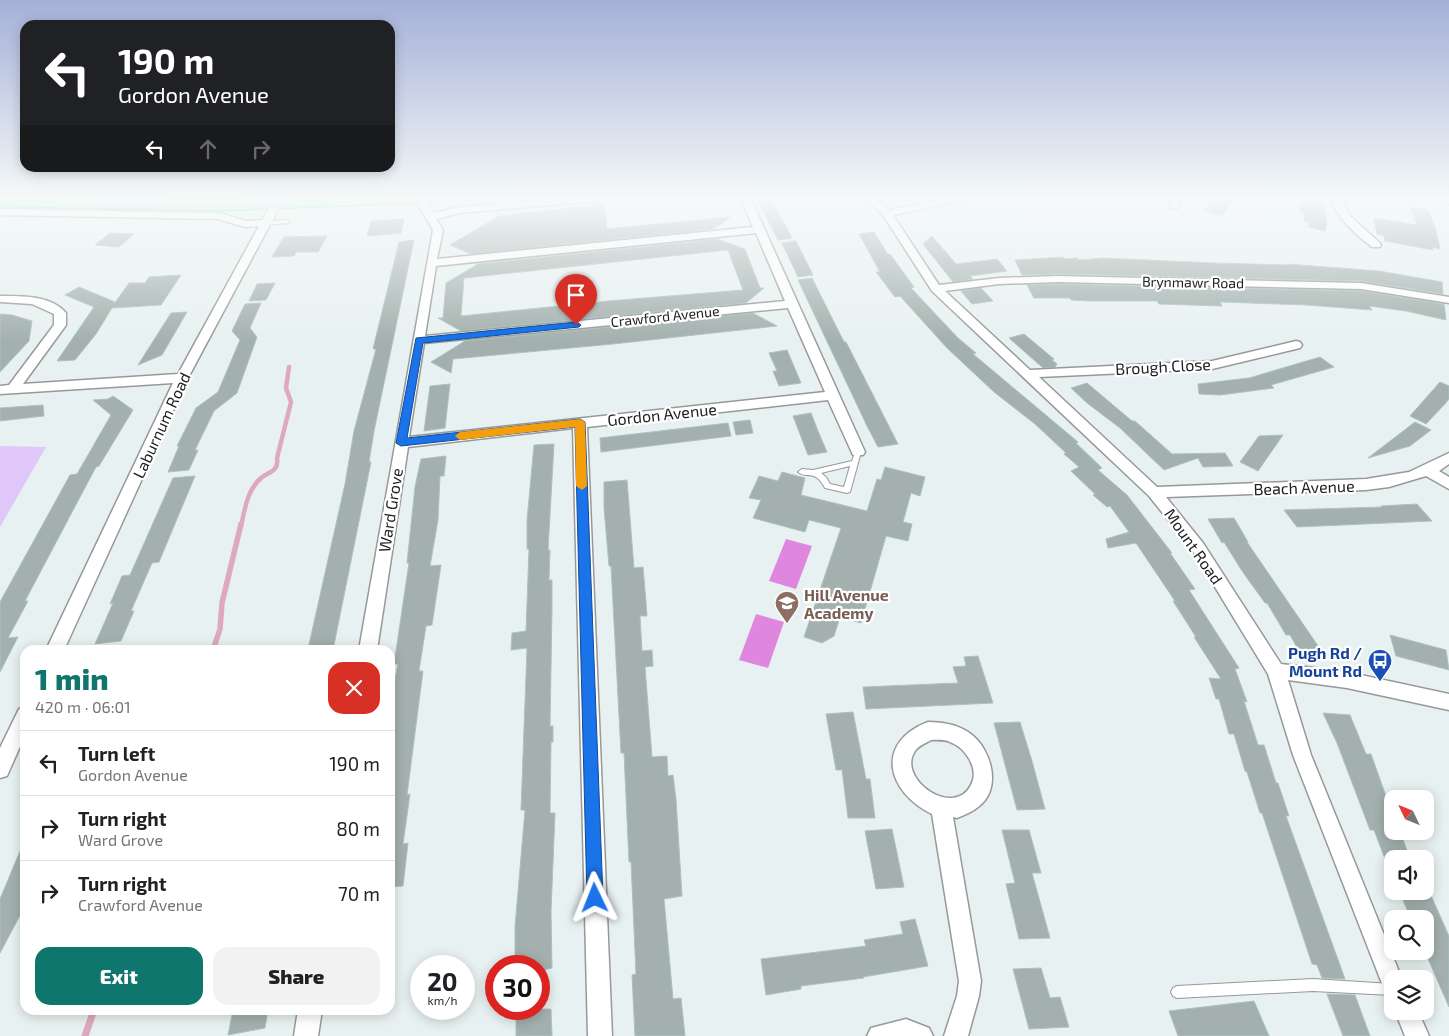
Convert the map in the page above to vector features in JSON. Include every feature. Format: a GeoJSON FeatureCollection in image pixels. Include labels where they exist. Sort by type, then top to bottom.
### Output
{"type":"FeatureCollection","features":[{"type":"Feature","properties":{"kind":"street","name":"Laburnum Road"},"geometry":{"type":"LineString","coordinates":[[57,645],[182,378],[253,245]]}},
{"type":"Feature","properties":{"kind":"street","name":"Ward Grove"},"geometry":{"type":"LineString","coordinates":[[369,645],[435,245]]}},
{"type":"Feature","properties":{"kind":"street"},"geometry":{"type":"LineString","coordinates":[[431,263],[606,245]]}},
{"type":"Feature","properties":{"kind":"street"},"geometry":{"type":"LineString","coordinates":[[766,245],[833,395],[856,457]]}},
{"type":"Feature","properties":{"kind":"street","name":"Mount Road"},"geometry":{"type":"LineString","coordinates":[[908,245],[936,289],[1154,492],[1198,547],[1276,671],[1302,755],[1388,970]]}},
{"type":"Feature","properties":{"kind":"street","name":"Brynmawr Road"},"geometry":{"type":"LineString","coordinates":[[936,289],[999,281],[1087,279],[1361,286],[1449,300]]}},
{"type":"Feature","properties":{"kind":"street"},"geometry":{"type":"LineString","coordinates":[[0,299],[36,301],[49,305],[60,313],[60,325],[43,350],[6,390]]}},
{"type":"Feature","properties":{"kind":"street","name":"Crawford Avenue"},"geometry":{"type":"LineString","coordinates":[[419,340],[792,304]]}},
{"type":"Feature","properties":{"kind":"street","name":"Brough Close"},"geometry":{"type":"LineString","coordinates":[[1028,374],[1212,365],[1296,344]]}},
{"type":"Feature","properties":{"kind":"street"},"geometry":{"type":"LineString","coordinates":[[6,390],[182,378]]}},
{"type":"Feature","properties":{"kind":"street","name":"Gordon Avenue"},"geometry":{"type":"LineString","coordinates":[[401,443],[833,395]]}},
{"type":"Feature","properties":{"kind":"street"},"geometry":{"type":"LineString","coordinates":[[580,422],[600,1036]]}},
{"type":"Feature","properties":{"kind":"street","name":"Beach Avenue"},"geometry":{"type":"LineString","coordinates":[[1154,492],[1352,486],[1400,479],[1428,471],[1449,458]]}},
{"type":"Feature","properties":{"kind":"street"},"geometry":{"type":"LineString","coordinates":[[1428,471],[1449,484]]}},
{"type":"Feature","properties":{"kind":"street"},"geometry":{"type":"LineString","coordinates":[[1276,671],[1347,680],[1449,702]]}},
{"type":"Feature","properties":{"kind":"street"},"geometry":{"type":"LineString","coordinates":[[0,769],[20,726]]}},
{"type":"Feature","properties":{"kind":"street"},"geometry":{"type":"LineString","coordinates":[[928,730],[944,731],[959,736],[972,747],[981,760],[984,776],[980,790],[971,802],[957,808],[941,807],[924,801],[911,790],[903,775],[901,760],[905,746],[915,736],[928,730]]}},
{"type":"Feature","properties":{"kind":"street"},"geometry":{"type":"LineString","coordinates":[[941,807],[970,981],[968,996],[956,1036]]}},
{"type":"Feature","properties":{"kind":"street"},"geometry":{"type":"LineString","coordinates":[[306,1036],[309,1015]]}},
{"type":"Feature","properties":{"kind":"street"},"geometry":{"type":"LineString","coordinates":[[1410,1020],[1417,1036]]}},
{"type":"Feature","properties":{"kind":"street"},"geometry":{"type":"LineString","coordinates":[[879,1036],[906,1031],[921,1036]]}},
{"type":"Feature","properties":{"kind":"lane"},"geometry":{"type":"LineString","coordinates":[[815,472],[821,476],[828,486],[847,490],[856,457]]}},
{"type":"Feature","properties":{"kind":"lane"},"geometry":{"type":"LineString","coordinates":[[802,472],[815,472],[856,457]]}},
{"type":"Feature","properties":{"kind":"lane"},"geometry":{"type":"LineString","coordinates":[[1177,992],[1313,985],[1384,989]]}},
{"type":"Feature","properties":{"kind":"shaded area"},"geometry":{"type":"Polygon","coordinates":[[[0,446],[46,447],[0,527],[0,446]]]}},
{"type":"Feature","properties":{"kind":"shaded area"},"geometry":{"type":"Polygon","coordinates":[[[786,539],[812,546],[796,589],[769,581],[786,539]]]}},
{"type":"Feature","properties":{"kind":"shaded area"},"geometry":{"type":"Polygon","coordinates":[[[756,614],[784,622],[768,668],[739,660],[756,614]]]}},
{"type":"Feature","properties":{"kind":"building"},"geometry":{"type":"Polygon","coordinates":[[[99,245],[121,245],[119,247],[99,245]]]}},
{"type":"Feature","properties":{"kind":"building"},"geometry":{"type":"Polygon","coordinates":[[[279,245],[322,245],[318,252],[296,252],[294,256],[272,257],[279,245]]]}},
{"type":"Feature","properties":{"kind":"building"},"geometry":{"type":"Polygon","coordinates":[[[398,245],[413,245],[374,431],[369,462],[371,462],[334,645],[309,645],[345,484],[354,431],[376,349],[373,349],[398,245]]]}},
{"type":"Feature","properties":{"kind":"building"},"geometry":{"type":"Polygon","coordinates":[[[451,245],[555,245],[471,254],[451,245]]]}},
{"type":"Feature","properties":{"kind":"building"},"geometry":{"type":"Polygon","coordinates":[[[656,245],[735,245],[745,249],[760,288],[764,288],[746,303],[461,331],[438,318],[443,318],[446,283],[478,264],[656,245]],[[728,250],[464,278],[461,316],[743,290],[728,250]]]}},
{"type":"Feature","properties":{"kind":"building"},"geometry":{"type":"Polygon","coordinates":[[[783,245],[798,245],[813,275],[798,277],[783,245]]]}},
{"type":"Feature","properties":{"kind":"building"},"geometry":{"type":"Polygon","coordinates":[[[865,245],[882,245],[914,287],[911,288],[958,338],[976,353],[973,354],[1078,442],[1076,443],[1102,468],[1098,470],[1127,495],[1172,553],[1170,553],[1195,589],[1189,590],[1239,668],[1235,669],[1247,702],[1244,701],[1258,745],[1264,745],[1289,816],[1286,816],[1345,979],[1322,978],[1317,965],[1312,964],[1234,734],[1229,734],[1219,699],[1216,699],[1209,678],[1221,679],[1173,601],[1175,601],[1136,543],[1108,548],[1106,539],[1129,532],[1110,506],[1107,507],[1093,495],[1095,494],[1071,471],[1079,467],[1035,424],[994,392],[947,348],[900,296],[895,297],[876,272],[880,272],[865,245]]]}},
{"type":"Feature","properties":{"kind":"building"},"geometry":{"type":"Polygon","coordinates":[[[924,245],[940,245],[956,264],[997,259],[1007,271],[970,276],[973,279],[953,282],[924,245]]]}},
{"type":"Feature","properties":{"kind":"building"},"geometry":{"type":"Polygon","coordinates":[[[1408,245],[1439,245],[1440,249],[1432,247],[1433,250],[1408,245]]]}},
{"type":"Feature","properties":{"kind":"building"},"geometry":{"type":"Polygon","coordinates":[[[1063,257],[1064,259],[1077,258],[1079,260],[1103,258],[1287,264],[1379,271],[1442,282],[1443,294],[1361,281],[1058,274],[1022,275],[1015,260],[1063,257]]]}},
{"type":"Feature","properties":{"kind":"building"},"geometry":{"type":"Polygon","coordinates":[[[181,275],[161,305],[112,308],[96,334],[75,360],[57,361],[94,307],[65,295],[79,287],[115,302],[114,304],[129,283],[145,283],[149,277],[181,275]]]}},
{"type":"Feature","properties":{"kind":"building"},"geometry":{"type":"Polygon","coordinates":[[[812,278],[898,444],[878,447],[867,426],[798,280],[812,278]]]}},
{"type":"Feature","properties":{"kind":"building"},"geometry":{"type":"Polygon","coordinates":[[[275,283],[266,300],[249,301],[257,284],[275,283]]]}},
{"type":"Feature","properties":{"kind":"building"},"geometry":{"type":"Polygon","coordinates":[[[1058,284],[1361,291],[1444,304],[1446,320],[1406,311],[1369,306],[1372,310],[1307,305],[1220,302],[1222,306],[1159,304],[1157,301],[1089,301],[1071,300],[1070,298],[1034,298],[1027,285],[1058,284]]]}},
{"type":"Feature","properties":{"kind":"building"},"geometry":{"type":"Polygon","coordinates":[[[981,288],[993,301],[972,304],[961,291],[981,288]]]}},
{"type":"Feature","properties":{"kind":"building"},"geometry":{"type":"Polygon","coordinates":[[[261,303],[250,328],[257,337],[237,393],[214,411],[195,450],[198,450],[189,470],[168,472],[179,446],[177,446],[196,408],[218,392],[240,340],[232,331],[245,304],[261,303]]]}},
{"type":"Feature","properties":{"kind":"building"},"geometry":{"type":"Polygon","coordinates":[[[187,312],[162,355],[138,365],[171,313],[187,312]]]}},
{"type":"Feature","properties":{"kind":"building"},"geometry":{"type":"Polygon","coordinates":[[[753,313],[777,326],[453,359],[451,373],[431,362],[465,341],[753,313]]]}},
{"type":"Feature","properties":{"kind":"building"},"geometry":{"type":"Polygon","coordinates":[[[0,314],[12,315],[32,321],[29,341],[0,372],[0,314]]]}},
{"type":"Feature","properties":{"kind":"building"},"geometry":{"type":"Polygon","coordinates":[[[1024,334],[1054,359],[1052,360],[1057,364],[1055,367],[1043,368],[1009,338],[1024,334]]]}},
{"type":"Feature","properties":{"kind":"building"},"geometry":{"type":"Polygon","coordinates":[[[787,350],[801,383],[779,386],[773,371],[777,371],[769,353],[787,350]]]}},
{"type":"Feature","properties":{"kind":"building"},"geometry":{"type":"Polygon","coordinates":[[[1320,357],[1334,367],[1271,385],[1274,388],[1220,395],[1199,394],[1198,384],[1249,378],[1320,357]]]}},
{"type":"Feature","properties":{"kind":"building"},"geometry":{"type":"Polygon","coordinates":[[[1440,382],[1449,386],[1449,399],[1444,405],[1426,424],[1410,416],[1440,382]]]}},
{"type":"Feature","properties":{"kind":"building"},"geometry":{"type":"Polygon","coordinates":[[[1087,383],[1132,421],[1135,421],[1172,454],[1225,453],[1233,466],[1203,467],[1198,458],[1164,470],[1120,428],[1087,403],[1071,388],[1087,383]]]}},
{"type":"Feature","properties":{"kind":"building"},"geometry":{"type":"Polygon","coordinates":[[[450,384],[445,428],[424,431],[430,386],[450,384]]]}},
{"type":"Feature","properties":{"kind":"building"},"geometry":{"type":"Polygon","coordinates":[[[113,396],[133,410],[99,466],[96,467],[25,601],[28,601],[8,638],[18,637],[0,672],[0,602],[70,475],[77,474],[111,415],[93,400],[108,399],[113,396]]]}},
{"type":"Feature","properties":{"kind":"building"},"geometry":{"type":"Polygon","coordinates":[[[43,405],[44,416],[0,421],[0,408],[43,405]]]}},
{"type":"Feature","properties":{"kind":"building"},"geometry":{"type":"Polygon","coordinates":[[[811,413],[827,452],[808,455],[793,416],[811,413]]]}},
{"type":"Feature","properties":{"kind":"building"},"geometry":{"type":"Polygon","coordinates":[[[750,420],[753,433],[736,435],[733,422],[750,420]]]}},
{"type":"Feature","properties":{"kind":"building"},"geometry":{"type":"Polygon","coordinates":[[[1415,422],[1431,430],[1410,446],[1368,458],[1415,422]]]}},
{"type":"Feature","properties":{"kind":"building"},"geometry":{"type":"Polygon","coordinates":[[[728,423],[731,436],[601,452],[600,438],[728,423]]]}},
{"type":"Feature","properties":{"kind":"building"},"geometry":{"type":"Polygon","coordinates":[[[1283,435],[1258,471],[1240,462],[1259,436],[1283,435]]]}},
{"type":"Feature","properties":{"kind":"building"},"geometry":{"type":"Polygon","coordinates":[[[554,444],[548,550],[550,550],[549,580],[552,580],[550,726],[553,726],[553,742],[551,742],[550,813],[555,813],[551,912],[552,968],[550,968],[550,955],[515,955],[515,927],[525,810],[521,810],[527,648],[511,650],[512,633],[526,631],[529,549],[527,549],[527,520],[534,445],[554,444]]]}},
{"type":"Feature","properties":{"kind":"building"},"geometry":{"type":"Polygon","coordinates":[[[446,456],[444,476],[440,476],[438,520],[430,566],[441,565],[432,625],[426,626],[419,671],[423,671],[407,795],[410,794],[403,844],[408,843],[403,886],[395,887],[395,680],[398,664],[395,664],[395,657],[409,563],[407,563],[415,487],[421,459],[446,456]]]}},
{"type":"Feature","properties":{"kind":"building"},"geometry":{"type":"Polygon","coordinates":[[[885,467],[925,477],[920,496],[911,493],[903,522],[912,524],[908,541],[886,536],[861,623],[840,617],[834,636],[822,643],[804,637],[841,528],[809,520],[805,532],[753,518],[761,500],[749,498],[759,476],[778,481],[782,472],[805,478],[801,495],[867,511],[877,479],[881,480],[885,467]]]}},
{"type":"Feature","properties":{"kind":"building"},"geometry":{"type":"Polygon","coordinates":[[[195,476],[159,562],[152,563],[131,611],[134,611],[121,641],[95,644],[113,603],[110,604],[122,576],[130,575],[173,478],[195,476]]]}},
{"type":"Feature","properties":{"kind":"building"},"geometry":{"type":"Polygon","coordinates":[[[627,480],[634,568],[643,567],[647,616],[640,616],[642,651],[652,650],[653,666],[645,667],[652,757],[667,756],[668,776],[673,775],[676,799],[682,896],[664,899],[673,999],[681,998],[685,1036],[635,1036],[632,975],[636,974],[631,862],[629,862],[624,753],[621,753],[611,566],[609,566],[604,508],[604,482],[627,480]]]}},
{"type":"Feature","properties":{"kind":"building"},"geometry":{"type":"Polygon","coordinates":[[[1417,504],[1432,521],[1297,527],[1284,510],[1382,507],[1417,504]]]}},
{"type":"Feature","properties":{"kind":"building"},"geometry":{"type":"Polygon","coordinates":[[[1234,518],[1247,542],[1327,659],[1304,660],[1290,635],[1286,635],[1267,603],[1265,603],[1242,571],[1224,542],[1222,543],[1208,519],[1234,518]]]}},
{"type":"Feature","properties":{"kind":"building"},"geometry":{"type":"Polygon","coordinates":[[[1390,635],[1446,650],[1449,670],[1396,656],[1390,635]]]}},
{"type":"Feature","properties":{"kind":"building"},"geometry":{"type":"Polygon","coordinates":[[[978,656],[993,703],[866,709],[863,687],[958,683],[953,667],[966,666],[964,657],[978,656]]]}},
{"type":"Feature","properties":{"kind":"building"},"geometry":{"type":"Polygon","coordinates":[[[853,712],[866,779],[870,779],[875,818],[848,818],[842,770],[836,770],[826,714],[853,712]]]}},
{"type":"Feature","properties":{"kind":"building"},"geometry":{"type":"Polygon","coordinates":[[[1323,713],[1350,715],[1366,754],[1371,754],[1384,791],[1384,840],[1403,840],[1407,850],[1384,850],[1384,856],[1374,830],[1370,830],[1337,743],[1323,713]]]}},
{"type":"Feature","properties":{"kind":"building"},"geometry":{"type":"Polygon","coordinates":[[[1020,722],[1045,809],[1017,810],[994,723],[1020,722]]]}},
{"type":"Feature","properties":{"kind":"building"},"geometry":{"type":"Polygon","coordinates":[[[892,829],[904,887],[876,889],[865,831],[892,829]]]}},
{"type":"Feature","properties":{"kind":"building"},"geometry":{"type":"Polygon","coordinates":[[[1002,830],[1029,830],[1041,873],[1032,873],[1050,938],[1019,939],[1006,884],[1015,883],[1002,830]]]}},
{"type":"Feature","properties":{"kind":"building"},"geometry":{"type":"Polygon","coordinates":[[[20,851],[20,915],[0,953],[0,899],[20,851]]]}},
{"type":"Feature","properties":{"kind":"building"},"geometry":{"type":"Polygon","coordinates":[[[1403,900],[1433,900],[1449,936],[1449,1007],[1428,960],[1434,960],[1434,910],[1407,910],[1403,900]]]}},
{"type":"Feature","properties":{"kind":"building"},"geometry":{"type":"Polygon","coordinates":[[[915,919],[928,966],[864,978],[801,986],[801,989],[766,995],[761,959],[866,946],[864,940],[903,934],[900,922],[915,919]]]}},
{"type":"Feature","properties":{"kind":"building"},"geometry":{"type":"Polygon","coordinates":[[[1041,968],[1050,998],[1060,997],[1069,1027],[1029,1029],[1013,969],[1041,968]]]}},
{"type":"Feature","properties":{"kind":"building"},"geometry":{"type":"Polygon","coordinates":[[[1327,994],[1355,995],[1370,1036],[1343,1036],[1327,994]]]}},
{"type":"Feature","properties":{"kind":"building"},"geometry":{"type":"Polygon","coordinates":[[[1254,1001],[1269,1036],[1178,1036],[1169,1011],[1254,1001]]]}},
{"type":"Feature","properties":{"kind":"building"},"geometry":{"type":"Polygon","coordinates":[[[551,1009],[552,1036],[516,1036],[516,1020],[550,1020],[551,1009]]]}},
{"type":"Feature","properties":{"kind":"building"},"geometry":{"type":"Polygon","coordinates":[[[232,1015],[267,1015],[265,1028],[228,1035],[232,1015]]]}},
{"type":"Feature","properties":{"kind":"waterway"},"geometry":{"type":"LineString","coordinates":[[241,526],[247,500],[253,488],[261,478],[277,466],[277,458],[291,402],[286,388],[289,367]]}},
{"type":"Feature","properties":{"kind":"waterway"},"geometry":{"type":"LineString","coordinates":[[215,645],[220,629],[222,603],[241,524]]}},
{"type":"Feature","properties":{"kind":"waterway"},"geometry":{"type":"LineString","coordinates":[[85,1036],[92,1015]]}},
{"type":"Feature","properties":{"kind":"slow traffic"},"geometry":{"type":"LineString","coordinates":[[460,436],[580,422],[582,486]]}},
{"type":"Feature","properties":{"kind":"place","name":"Hill Avenue Academy"},"geometry":{"type":"Point","coordinates":[787,624]}},
{"type":"Feature","properties":{"kind":"place","name":"Pugh Rd / Mount Rd"},"geometry":{"type":"Point","coordinates":[1380,682]}},
{"type":"Feature","properties":{"kind":"route"},"geometry":{"type":"LineString","coordinates":[[576,325],[419,340],[401,443],[580,422],[595,898]]}}]}
